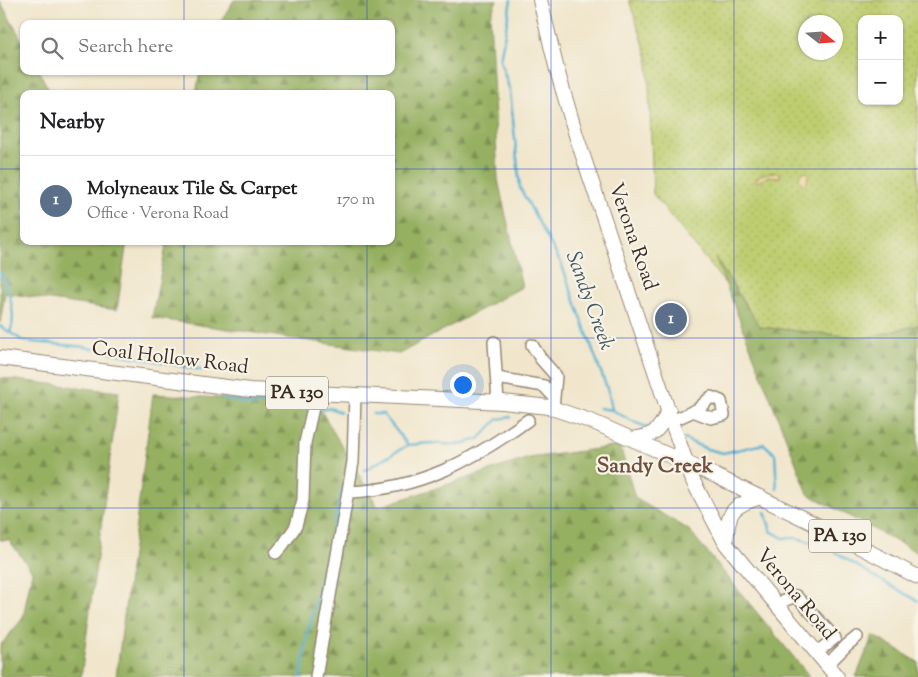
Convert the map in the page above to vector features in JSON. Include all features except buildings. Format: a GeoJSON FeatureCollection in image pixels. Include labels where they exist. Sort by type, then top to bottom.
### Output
{"type":"FeatureCollection","features":[{"type":"Feature","properties":{"kind":"main road","name":"Verona Road"},"geometry":{"type":"LineString","coordinates":[[540,0],[557,70],[576,135],[668,428],[702,500],[726,544],[837,677]]}},
{"type":"Feature","properties":{"kind":"main road","name":"Coal Hollow Road"},"geometry":{"type":"LineString","coordinates":[[0,358],[208,385],[314,404],[355,396],[529,404],[553,403],[685,462]]}},
{"type":"Feature","properties":{"kind":"main road"},"geometry":{"type":"LineString","coordinates":[[632,439],[668,428]]}},
{"type":"Feature","properties":{"kind":"main road","name":"PA 130"},"geometry":{"type":"LineString","coordinates":[[685,462],[761,497],[918,577]]}},
{"type":"Feature","properties":{"kind":"main road"},"geometry":{"type":"LineString","coordinates":[[726,544],[728,522],[734,509],[745,501],[761,497]]}},
{"type":"Feature","properties":{"kind":"street"},"geometry":{"type":"LineString","coordinates":[[494,342],[498,402]]}},
{"type":"Feature","properties":{"kind":"street"},"geometry":{"type":"LineString","coordinates":[[532,345],[556,376],[553,403]]}},
{"type":"Feature","properties":{"kind":"street"},"geometry":{"type":"LineString","coordinates":[[497,378],[544,386],[553,403]]}},
{"type":"Feature","properties":{"kind":"street"},"geometry":{"type":"LineString","coordinates":[[316,677],[315,672],[349,492],[353,462],[355,396]]}},
{"type":"Feature","properties":{"kind":"street"},"geometry":{"type":"LineString","coordinates":[[276,553],[284,545],[296,526],[303,500],[305,444],[314,404]]}},
{"type":"Feature","properties":{"kind":"street"},"geometry":{"type":"LineString","coordinates":[[668,428],[693,411]]}},
{"type":"Feature","properties":{"kind":"street"},"geometry":{"type":"LineString","coordinates":[[349,492],[384,489],[411,483],[445,470],[482,452],[528,420]]}},
{"type":"Feature","properties":{"kind":"street"},"geometry":{"type":"LineString","coordinates":[[776,604],[796,596],[835,638],[817,652]]}},
{"type":"Feature","properties":{"kind":"street"},"geometry":{"type":"LineString","coordinates":[[828,665],[857,637]]}},
{"type":"Feature","properties":{"kind":"green space"},"geometry":{"type":"Polygon","coordinates":[[[234,0],[497,0],[490,16],[498,180],[522,287],[399,354],[152,318],[166,245],[395,245],[395,90],[197,90],[199,75],[395,75],[395,20],[222,20],[234,0]]]}},
{"type":"Feature","properties":{"kind":"green space"},"geometry":{"type":"Polygon","coordinates":[[[629,0],[918,0],[918,325],[866,338],[760,327],[653,194],[648,58],[629,0]]]}},
{"type":"Feature","properties":{"kind":"green space"},"geometry":{"type":"Polygon","coordinates":[[[0,1],[20,37],[20,75],[41,75],[49,90],[20,90],[20,245],[126,245],[117,310],[5,293],[0,323],[0,1]]]}},
{"type":"Feature","properties":{"kind":"green space"},"geometry":{"type":"Polygon","coordinates":[[[715,257],[760,327],[866,338],[918,325],[918,553],[808,494],[715,257]]]}},
{"type":"Feature","properties":{"kind":"green space"},"geometry":{"type":"Polygon","coordinates":[[[0,378],[119,392],[81,677],[0,677],[0,646],[23,618],[32,571],[9,540],[0,540],[0,378]]]}},
{"type":"Feature","properties":{"kind":"green space"},"geometry":{"type":"Polygon","coordinates":[[[153,394],[317,404],[378,507],[529,458],[620,446],[635,498],[689,530],[810,677],[116,677],[153,394]]]}},
{"type":"Feature","properties":{"kind":"green space"},"geometry":{"type":"Polygon","coordinates":[[[873,635],[918,662],[918,677],[856,677],[873,635]]]}},
{"type":"Feature","properties":{"kind":"sand"},"geometry":{"type":"Polygon","coordinates":[[[772,172],[779,173],[781,177],[768,176],[757,182],[756,179],[761,175],[772,172]]]}},
{"type":"Feature","properties":{"kind":"sand"},"geometry":{"type":"Polygon","coordinates":[[[802,172],[807,172],[809,175],[805,186],[799,178],[802,172]]]}},
{"type":"Feature","properties":{"kind":"waterway","name":"Sandy Creek"},"geometry":{"type":"LineString","coordinates":[[511,0],[500,60],[510,91],[520,188],[561,263],[609,394],[612,410],[650,428]]}},
{"type":"Feature","properties":{"kind":"waterway"},"geometry":{"type":"LineString","coordinates":[[0,272],[9,294],[12,310],[13,317],[10,332]]}},
{"type":"Feature","properties":{"kind":"waterway"},"geometry":{"type":"LineString","coordinates":[[0,326],[23,341],[84,347],[202,370]]}},
{"type":"Feature","properties":{"kind":"waterway"},"geometry":{"type":"LineString","coordinates":[[222,398],[250,405],[296,405],[309,410]]}},
{"type":"Feature","properties":{"kind":"waterway"},"geometry":{"type":"LineString","coordinates":[[317,411],[330,408],[340,412]]}},
{"type":"Feature","properties":{"kind":"waterway"},"geometry":{"type":"LineString","coordinates":[[599,408],[612,410]]}},
{"type":"Feature","properties":{"kind":"waterway"},"geometry":{"type":"LineString","coordinates":[[373,414],[383,414],[408,445]]}},
{"type":"Feature","properties":{"kind":"waterway"},"geometry":{"type":"LineString","coordinates":[[365,470],[408,445],[431,443],[457,445],[479,439],[498,419],[511,417]]}},
{"type":"Feature","properties":{"kind":"waterway","name":"Sandy Creek"},"geometry":{"type":"LineString","coordinates":[[684,439],[707,449],[723,453],[764,444],[775,454],[777,489]]}},
{"type":"Feature","properties":{"kind":"waterway"},"geometry":{"type":"LineString","coordinates":[[301,677],[306,640],[342,489]]}},
{"type":"Feature","properties":{"kind":"waterway","name":"Sandy Creek"},"geometry":{"type":"LineString","coordinates":[[765,512],[771,531],[783,538],[797,538],[829,548],[873,576],[918,601]]}},
{"type":"Feature","properties":{"kind":"place","name":"Molyneaux Tile & Carpet"},"geometry":{"type":"Point","coordinates":[671,319]}},
{"type":"Feature","properties":{"kind":"district","name":"Sandy Creek"},"geometry":{"type":"Point","coordinates":[655,467]}}]}
